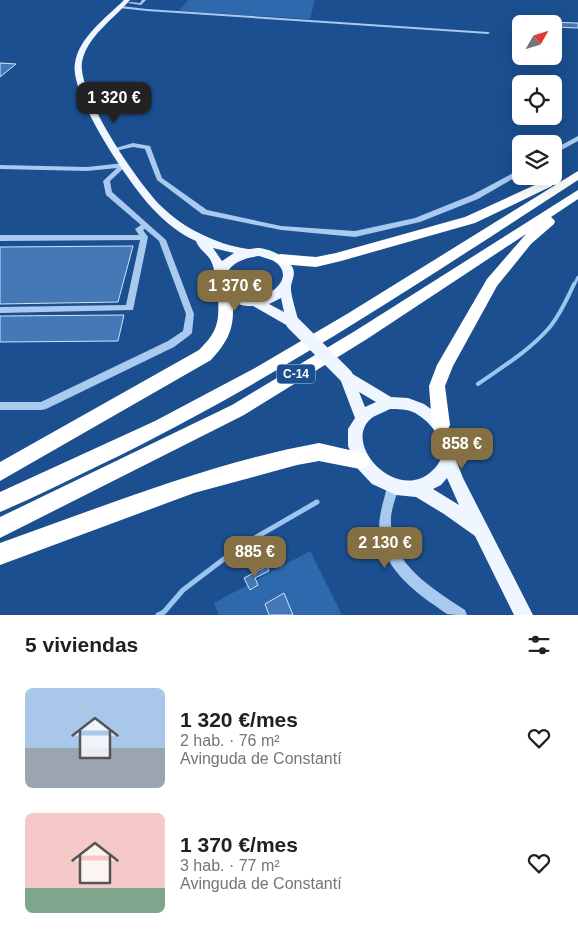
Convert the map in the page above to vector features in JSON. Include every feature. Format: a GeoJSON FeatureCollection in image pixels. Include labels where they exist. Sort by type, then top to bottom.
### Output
{"type":"FeatureCollection","features":[{"type":"Feature","properties":{"kind":"highway"},"geometry":{"type":"LineString","coordinates":[[280,259],[316,262],[336,258],[470,220],[524,196],[578,168]]}},
{"type":"Feature","properties":{"kind":"highway","name":"C-14"},"geometry":{"type":"LineString","coordinates":[[0,502],[92,461],[215,398],[344,323],[578,175]]}},
{"type":"Feature","properties":{"kind":"highway"},"geometry":{"type":"LineString","coordinates":[[441,425],[437,386],[439,376],[492,283],[526,240],[575,196]]}},
{"type":"Feature","properties":{"kind":"highway","name":"C-14"},"geometry":{"type":"LineString","coordinates":[[0,528],[238,410],[361,335],[575,196]]}},
{"type":"Feature","properties":{"kind":"highway"},"geometry":{"type":"LineString","coordinates":[[0,472],[205,355],[224,332],[227,320],[225,291]]}},
{"type":"Feature","properties":{"kind":"highway"},"geometry":{"type":"LineString","coordinates":[[0,554],[194,484],[297,456],[319,452],[360,460]]}},
{"type":"Feature","properties":{"kind":"main road"},"geometry":{"type":"LineString","coordinates":[[125,3],[90,40],[80,54],[78,69],[83,93],[138,187],[154,205],[196,237],[215,257],[221,272],[221,283],[225,291],[233,297],[256,302],[293,322],[346,376],[389,403]]}},
{"type":"Feature","properties":{"kind":"main road"},"geometry":{"type":"LineString","coordinates":[[196,237],[222,248],[249,253],[260,252],[280,259],[286,265],[290,273],[285,289],[278,295],[256,302]]}},
{"type":"Feature","properties":{"kind":"main road"},"geometry":{"type":"LineString","coordinates":[[221,272],[230,261],[249,253]]}},
{"type":"Feature","properties":{"kind":"main road"},"geometry":{"type":"LineString","coordinates":[[285,289],[293,322]]}},
{"type":"Feature","properties":{"kind":"main road"},"geometry":{"type":"LineString","coordinates":[[346,376],[362,417]]}},
{"type":"Feature","properties":{"kind":"main road"},"geometry":{"type":"LineString","coordinates":[[449,462],[442,474],[431,484],[416,488],[393,486],[380,480],[368,471],[360,460],[354,437],[357,426],[362,417],[379,405],[389,403],[403,403],[417,407],[430,414],[441,425],[447,436],[450,449],[449,462],[456,482],[524,615]]}},
{"type":"Feature","properties":{"kind":"main road"},"geometry":{"type":"LineString","coordinates":[[416,488],[450,508],[480,530]]}},
{"type":"Feature","properties":{"kind":"street"},"geometry":{"type":"LineString","coordinates":[[125,3],[141,4],[144,0]]}},
{"type":"Feature","properties":{"kind":"street"},"geometry":{"type":"LineString","coordinates":[[125,3],[147,10],[488,33]]}},
{"type":"Feature","properties":{"kind":"street"},"geometry":{"type":"LineString","coordinates":[[562,147],[578,138]]}},
{"type":"Feature","properties":{"kind":"street"},"geometry":{"type":"LineString","coordinates":[[115,149],[133,146],[148,147],[159,179],[205,212],[281,228],[355,234],[418,220],[475,197],[512,175]]}},
{"type":"Feature","properties":{"kind":"street"},"geometry":{"type":"LineString","coordinates":[[0,167],[87,169],[124,165]]}},
{"type":"Feature","properties":{"kind":"street"},"geometry":{"type":"LineString","coordinates":[[0,406],[42,406],[171,344],[187,333],[190,314],[162,240],[109,193],[106,181],[124,165]]}},
{"type":"Feature","properties":{"kind":"street"},"geometry":{"type":"LineString","coordinates":[[0,310],[130,308],[144,237],[139,229],[146,226]]}},
{"type":"Feature","properties":{"kind":"street"},"geometry":{"type":"LineString","coordinates":[[0,238],[144,237]]}},
{"type":"Feature","properties":{"kind":"street"},"geometry":{"type":"LineString","coordinates":[[393,486],[385,520],[387,542],[393,558],[411,579],[460,615]]}},
{"type":"Feature","properties":{"kind":"shaded area"},"geometry":{"type":"Polygon","coordinates":[[[188,0],[315,0],[310,19],[179,11],[188,0]]]}},
{"type":"Feature","properties":{"kind":"shaded area"},"geometry":{"type":"Polygon","coordinates":[[[310,551],[342,615],[219,615],[214,603],[310,551]]]}},
{"type":"Feature","properties":{"kind":"building"},"geometry":{"type":"Polygon","coordinates":[[[562,23],[578,23],[578,28],[562,27],[562,23]]]}},
{"type":"Feature","properties":{"kind":"building"},"geometry":{"type":"Polygon","coordinates":[[[0,63],[16,64],[0,77],[0,63]]]}},
{"type":"Feature","properties":{"kind":"building"},"geometry":{"type":"Polygon","coordinates":[[[133,246],[118,302],[0,304],[0,247],[133,246]]]}},
{"type":"Feature","properties":{"kind":"building"},"geometry":{"type":"Polygon","coordinates":[[[124,315],[118,341],[0,342],[0,316],[124,315]]]}},
{"type":"Feature","properties":{"kind":"building"},"geometry":{"type":"Polygon","coordinates":[[[267,566],[269,571],[255,578],[258,585],[250,590],[244,578],[267,566]]]}},
{"type":"Feature","properties":{"kind":"building"},"geometry":{"type":"Polygon","coordinates":[[[284,593],[293,615],[269,615],[265,604],[284,593]]]}},
{"type":"Feature","properties":{"kind":"waterway"},"geometry":{"type":"LineString","coordinates":[[574,285],[578,277]]}},
{"type":"Feature","properties":{"kind":"waterway"},"geometry":{"type":"LineString","coordinates":[[478,384],[533,344],[549,328],[557,318],[574,284]]}},
{"type":"Feature","properties":{"kind":"waterway"},"geometry":{"type":"LineString","coordinates":[[158,615],[164,612],[183,590],[241,546],[317,502]]}}]}
